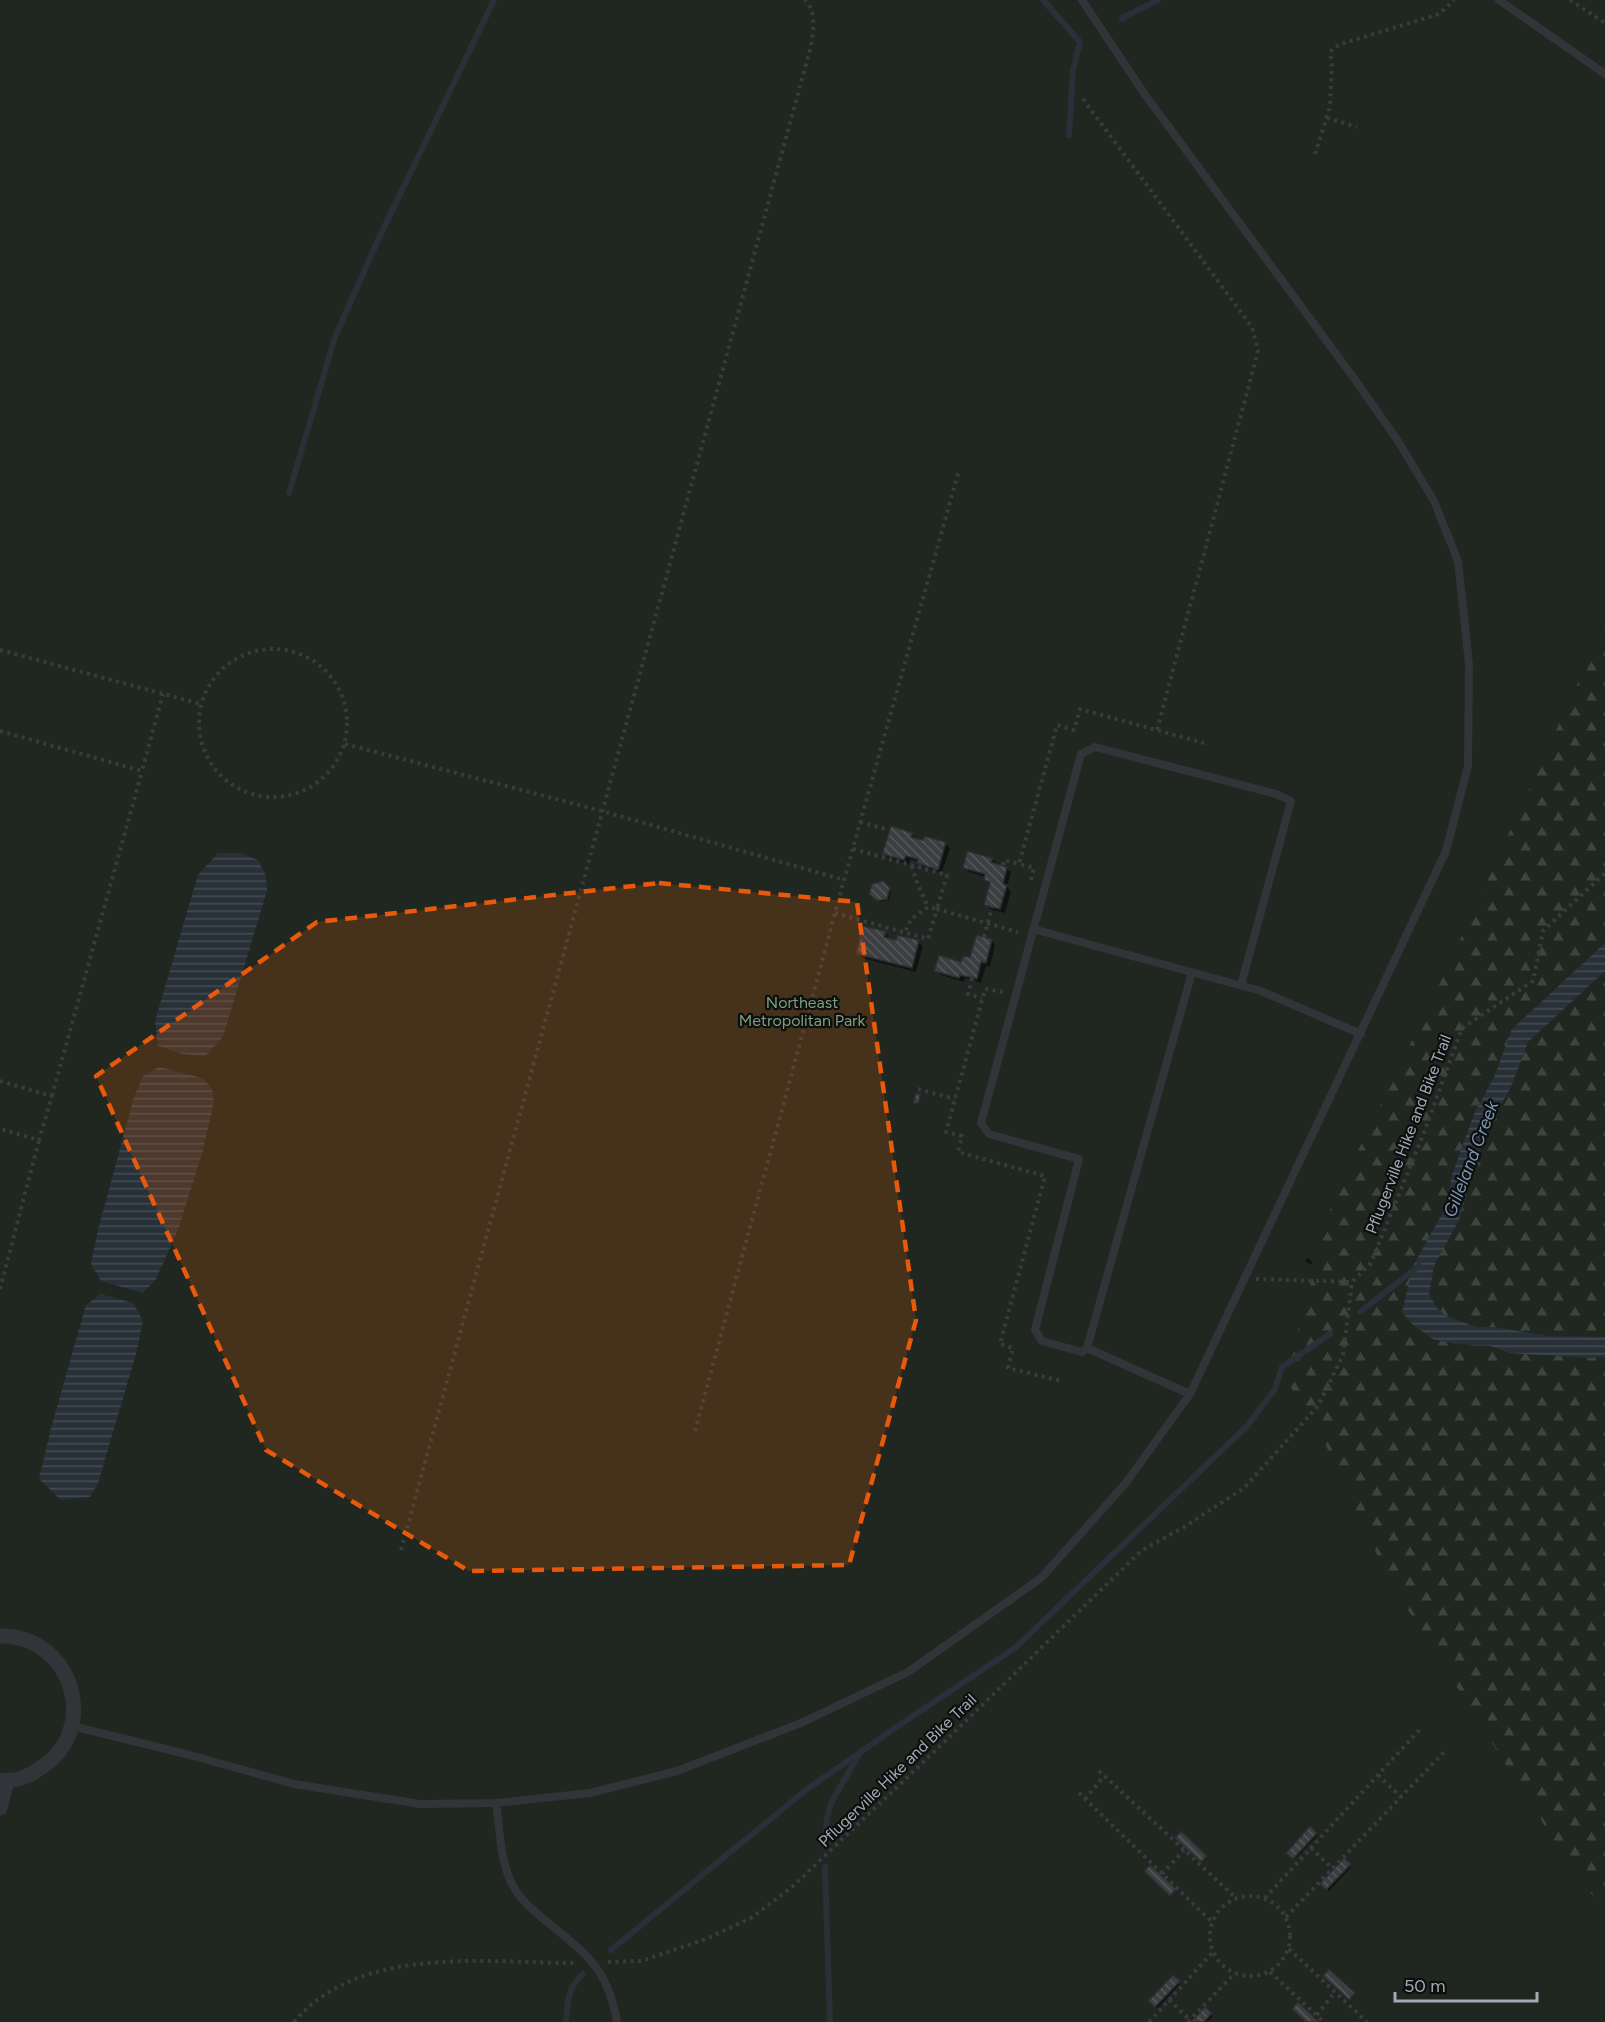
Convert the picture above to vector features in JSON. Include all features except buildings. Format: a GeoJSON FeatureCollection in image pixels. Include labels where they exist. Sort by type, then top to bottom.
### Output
{"type":"FeatureCollection","features":[{"type":"Feature","properties":{"kind":"street"},"geometry":{"type":"LineString","coordinates":[[0,1636],[13,1636],[36,1644],[55,1658],[68,1679],[74,1702],[72,1726],[63,1747],[48,1764],[29,1776],[3,1781],[0,1808]]}},
{"type":"Feature","properties":{"kind":"lane"},"geometry":{"type":"LineString","coordinates":[[72,1726],[294,1784],[420,1804],[496,1803],[590,1793],[677,1771],[801,1723],[908,1672],[1041,1578],[1125,1484],[1190,1394],[1446,851],[1468,766],[1469,664],[1458,561],[1434,501],[1398,441],[1146,96],[1082,0]]}},
{"type":"Feature","properties":{"kind":"lane"},"geometry":{"type":"LineString","coordinates":[[1499,0],[1605,74]]}},
{"type":"Feature","properties":{"kind":"lane"},"geometry":{"type":"LineString","coordinates":[[1192,972],[1087,1348],[1082,1352],[1042,1341],[1035,1330],[1079,1159],[989,1134],[981,1123],[1081,754],[1095,747],[1276,794],[1291,801],[1241,985]]}},
{"type":"Feature","properties":{"kind":"lane"},"geometry":{"type":"LineString","coordinates":[[1033,929],[1261,991],[1361,1034]]}},
{"type":"Feature","properties":{"kind":"lane"},"geometry":{"type":"LineString","coordinates":[[1087,1348],[1190,1394]]}},
{"type":"Feature","properties":{"kind":"lane"},"geometry":{"type":"LineString","coordinates":[[496,1803],[504,1862],[512,1884],[526,1904],[594,1963],[606,1981],[617,2022]]}},
{"type":"Feature","properties":{"kind":"path"},"geometry":{"type":"LineString","coordinates":[[401,1550],[811,46],[814,24],[809,4],[805,0]]}},
{"type":"Feature","properties":{"kind":"path"},"geometry":{"type":"LineString","coordinates":[[1315,154],[1330,107],[1332,62],[1330,54],[1332,49],[1341,44],[1439,14],[1454,0]]}},
{"type":"Feature","properties":{"kind":"path"},"geometry":{"type":"LineString","coordinates":[[1570,0],[1605,23]]}},
{"type":"Feature","properties":{"kind":"path"},"geometry":{"type":"LineString","coordinates":[[1083,99],[1252,327],[1258,351],[1157,730]]}},
{"type":"Feature","properties":{"kind":"path"},"geometry":{"type":"LineString","coordinates":[[1327,118],[1357,127]]}},
{"type":"Feature","properties":{"kind":"path"},"geometry":{"type":"LineString","coordinates":[[695,1431],[844,880],[959,470]]}},
{"type":"Feature","properties":{"kind":"path"},"geometry":{"type":"LineString","coordinates":[[262,649],[283,649],[304,655],[322,666],[336,682],[345,702],[348,723],[345,744],[334,767],[315,785],[291,795],[266,797],[241,790],[220,775],[206,754],[199,729],[201,704],[209,684],[223,668],[241,656],[262,649]]}},
{"type":"Feature","properties":{"kind":"path"},"geometry":{"type":"LineString","coordinates":[[0,650],[201,704]]}},
{"type":"Feature","properties":{"kind":"path"},"geometry":{"type":"LineString","coordinates":[[0,1289],[163,694]]}},
{"type":"Feature","properties":{"kind":"path"},"geometry":{"type":"LineString","coordinates":[[0,731],[142,771]]}},
{"type":"Feature","properties":{"kind":"path"},"geometry":{"type":"LineString","coordinates":[[345,744],[602,811],[844,880]]}},
{"type":"Feature","properties":{"kind":"path"},"geometry":{"type":"LineString","coordinates":[[860,822],[889,830]]}},
{"type":"Feature","properties":{"kind":"path"},"geometry":{"type":"LineString","coordinates":[[835,913],[928,939],[937,909],[946,875],[853,849]]}},
{"type":"Feature","properties":{"kind":"path"},"geometry":{"type":"LineString","coordinates":[[1003,866],[1004,860],[1019,864]]}},
{"type":"Feature","properties":{"kind":"path"},"geometry":{"type":"LineString","coordinates":[[912,865],[928,907]]}},
{"type":"Feature","properties":{"kind":"path","name":"Pflugerville Hike and Bike Trail"},"geometry":{"type":"LineString","coordinates":[[294,2022],[325,1995],[363,1975],[414,1963],[641,1961],[706,1939],[751,1918],[792,1887],[1141,1551],[1184,1527],[1244,1488],[1318,1406],[1343,1355],[1352,1282],[1371,1263],[1423,1135],[1462,1028],[1533,981],[1543,931],[1605,873]]}},
{"type":"Feature","properties":{"kind":"path"},"geometry":{"type":"LineString","coordinates":[[905,932],[911,919],[928,907],[1018,932],[1015,942]]}},
{"type":"Feature","properties":{"kind":"path"},"geometry":{"type":"LineString","coordinates":[[984,936],[992,907]]}},
{"type":"Feature","properties":{"kind":"path"},"geometry":{"type":"LineString","coordinates":[[972,978],[968,994],[982,998]]}},
{"type":"Feature","properties":{"kind":"path"},"geometry":{"type":"LineString","coordinates":[[1005,982],[1002,993],[985,989],[946,1132],[962,1136],[958,1152],[1046,1176],[1000,1344],[1013,1348],[1008,1368],[1061,1381]]}},
{"type":"Feature","properties":{"kind":"path"},"geometry":{"type":"LineString","coordinates":[[0,1082],[52,1096]]}},
{"type":"Feature","properties":{"kind":"path"},"geometry":{"type":"LineString","coordinates":[[918,1089],[955,1099]]}},
{"type":"Feature","properties":{"kind":"path"},"geometry":{"type":"LineString","coordinates":[[0,1129],[39,1140]]}},
{"type":"Feature","properties":{"kind":"path"},"geometry":{"type":"LineString","coordinates":[[1246,1277],[1264,1280],[1352,1282]]}},
{"type":"Feature","properties":{"kind":"path"},"geometry":{"type":"LineString","coordinates":[[1265,1898],[1422,1727]]}},
{"type":"Feature","properties":{"kind":"path"},"geometry":{"type":"LineString","coordinates":[[1286,1917],[1445,1751]]}},
{"type":"Feature","properties":{"kind":"path"},"geometry":{"type":"LineString","coordinates":[[1099,1771],[1237,1899]]}},
{"type":"Feature","properties":{"kind":"path"},"geometry":{"type":"LineString","coordinates":[[1378,1775],[1401,1797]]}},
{"type":"Feature","properties":{"kind":"path"},"geometry":{"type":"LineString","coordinates":[[1085,1799],[1104,1776]]}},
{"type":"Feature","properties":{"kind":"path"},"geometry":{"type":"LineString","coordinates":[[1079,1793],[1212,1922]]}},
{"type":"Feature","properties":{"kind":"path"},"geometry":{"type":"LineString","coordinates":[[1311,1848],[1333,1869]]}},
{"type":"Feature","properties":{"kind":"path"},"geometry":{"type":"LineString","coordinates":[[1162,1874],[1184,1850]]}},
{"type":"Feature","properties":{"kind":"path"},"geometry":{"type":"LineString","coordinates":[[1255,1896],[1265,1898],[1281,1909],[1286,1917],[1290,1927],[1289,1949],[1285,1958],[1270,1972],[1258,1976],[1234,1973],[1225,1968],[1213,1952],[1210,1932],[1212,1922],[1217,1912],[1225,1904],[1237,1899],[1255,1896]]}},
{"type":"Feature","properties":{"kind":"path"},"geometry":{"type":"LineString","coordinates":[[1289,1949],[1366,2022]]}},
{"type":"Feature","properties":{"kind":"path"},"geometry":{"type":"LineString","coordinates":[[1149,2022],[1213,1952]]}},
{"type":"Feature","properties":{"kind":"path"},"geometry":{"type":"LineString","coordinates":[[1270,1972],[1324,2022]]}},
{"type":"Feature","properties":{"kind":"path"},"geometry":{"type":"LineString","coordinates":[[1169,2000],[1189,2021],[1234,1973]]}},
{"type":"Feature","properties":{"kind":"path"},"geometry":{"type":"LineString","coordinates":[[1317,2015],[1335,1992]]}},
{"type":"Feature","properties":{"kind":"highlighted area"},"geometry":{"type":"Polygon","coordinates":[[[659,883],[857,902],[916,1320],[849,1565],[469,1571],[266,1450],[96,1076],[317,922],[659,883]]]}},
{"type":"Feature","properties":{"kind":"green space","name":"Northeast Metropolitan Park"},"geometry":{"type":"Polygon","coordinates":[[[0,0],[1605,0],[1605,2022],[0,2022],[0,0]]]}},
{"type":"Feature","properties":{"kind":"green space"},"geometry":{"type":"Polygon","coordinates":[[[1605,624],[1605,1908],[1581,1883],[1389,1580],[1320,1433],[1285,1378],[1332,1204],[1442,979],[1605,624]]]}},
{"type":"Feature","properties":{"kind":"water"},"geometry":{"type":"Polygon","coordinates":[[[218,853],[241,853],[258,860],[266,876],[267,891],[223,1037],[205,1056],[182,1054],[158,1046],[155,1021],[198,875],[218,853]]]}},
{"type":"Feature","properties":{"kind":"water","name":"Gilleland Creek"},"geometry":{"type":"Polygon","coordinates":[[[1605,943],[1605,971],[1528,1042],[1511,1087],[1484,1135],[1459,1220],[1434,1266],[1429,1294],[1437,1308],[1446,1316],[1476,1327],[1494,1327],[1549,1336],[1605,1337],[1605,1357],[1510,1353],[1491,1346],[1456,1344],[1433,1339],[1412,1324],[1402,1312],[1414,1264],[1446,1207],[1452,1175],[1474,1114],[1495,1075],[1512,1029],[1605,943]]]}},
{"type":"Feature","properties":{"kind":"water"},"geometry":{"type":"Polygon","coordinates":[[[159,1067],[202,1078],[212,1089],[214,1102],[202,1154],[178,1230],[156,1279],[143,1293],[101,1281],[91,1264],[134,1097],[143,1076],[159,1067]]]}},
{"type":"Feature","properties":{"kind":"water"},"geometry":{"type":"Polygon","coordinates":[[[101,1294],[133,1303],[143,1321],[136,1354],[98,1483],[90,1497],[61,1500],[39,1479],[86,1305],[101,1294]]]}},
{"type":"Feature","properties":{"kind":"waterway"},"geometry":{"type":"LineString","coordinates":[[289,493],[335,337],[378,240],[494,0]]}},
{"type":"Feature","properties":{"kind":"waterway"},"geometry":{"type":"LineString","coordinates":[[1043,0],[1080,42],[1073,70],[1069,135]]}},
{"type":"Feature","properties":{"kind":"waterway"},"geometry":{"type":"LineString","coordinates":[[1122,19],[1158,0]]}},
{"type":"Feature","properties":{"kind":"waterway"},"geometry":{"type":"LineString","coordinates":[[1360,1312],[1419,1266]]}},
{"type":"Feature","properties":{"kind":"waterway"},"geometry":{"type":"LineString","coordinates":[[611,1950],[806,1790],[1015,1648],[1247,1426],[1275,1389],[1282,1367],[1330,1334]]}},
{"type":"Feature","properties":{"kind":"waterway"},"geometry":{"type":"LineString","coordinates":[[825,1840],[831,1803],[858,1756]]}},
{"type":"Feature","properties":{"kind":"waterway"},"geometry":{"type":"LineString","coordinates":[[825,1867],[830,2022]]}},
{"type":"Feature","properties":{"kind":"waterway"},"geometry":{"type":"LineString","coordinates":[[566,2022],[571,1990],[583,1974]]}}]}
